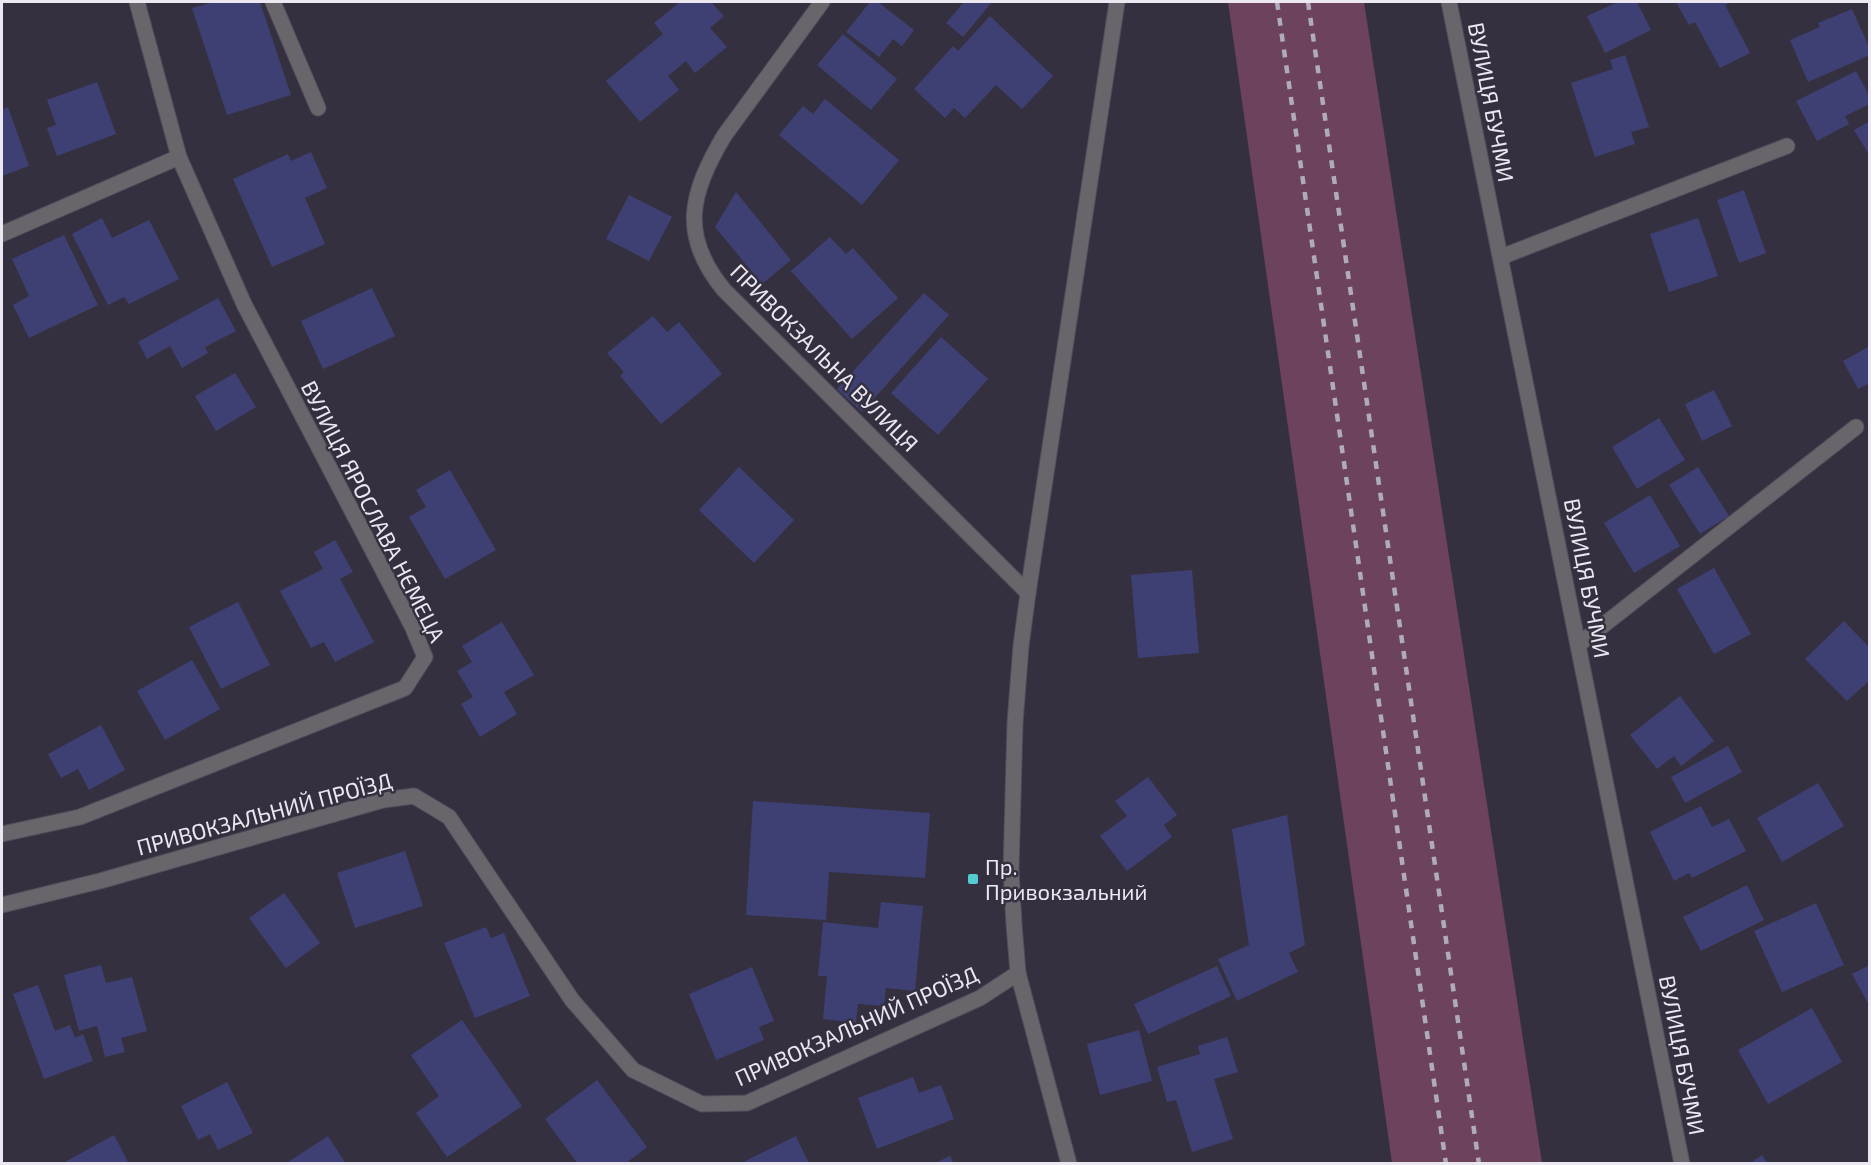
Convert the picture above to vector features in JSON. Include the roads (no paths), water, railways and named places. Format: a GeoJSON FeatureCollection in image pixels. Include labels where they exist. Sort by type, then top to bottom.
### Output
{"type":"FeatureCollection","features":[{"type":"Feature","properties":{"kind":"street","name":"ВУЛИЦЯ ЯРОСЛАВА НЄМЕЦА"},"geometry":{"type":"LineString","coordinates":[[2,834],[80,817],[405,688],[425,657],[412,626],[244,304],[179,158],[137,2]]}},
{"type":"Feature","properties":{"kind":"street"},"geometry":{"type":"LineString","coordinates":[[273,2],[318,108]]}},
{"type":"Feature","properties":{"kind":"street","name":"ПРИВОКЗАЛЬНА ВУЛИЦЯ"},"geometry":{"type":"LineString","coordinates":[[822,2],[711,157],[696,200],[693,226],[698,250],[708,271],[724,290],[1028,593]]}},
{"type":"Feature","properties":{"kind":"street"},"geometry":{"type":"LineString","coordinates":[[1069,1164],[1018,973],[1011,870],[1016,712],[1028,593],[1117,2]]}},
{"type":"Feature","properties":{"kind":"street","name":"ВУЛИЦЯ БУЧМИ"},"geometry":{"type":"LineString","coordinates":[[1449,2],[1682,1164]]}},
{"type":"Feature","properties":{"kind":"street"},"geometry":{"type":"LineString","coordinates":[[1501,257],[1787,146]]}},
{"type":"Feature","properties":{"kind":"street"},"geometry":{"type":"LineString","coordinates":[[2,234],[179,158]]}},
{"type":"Feature","properties":{"kind":"street"},"geometry":{"type":"LineString","coordinates":[[1578,645],[1856,427]]}},
{"type":"Feature","properties":{"kind":"street","name":"ПРИВОКЗАЛЬНИЙ ПРОЇЗД"},"geometry":{"type":"LineString","coordinates":[[2,905],[100,881],[383,800],[414,796],[449,817],[572,1000],[633,1070],[702,1104],[747,1103],[980,998],[1018,973]]}},
{"type":"Feature","properties":{"kind":"railway"},"geometry":{"type":"LineString","coordinates":[[1277,2],[1446,1164]]}},
{"type":"Feature","properties":{"kind":"railway"},"geometry":{"type":"LineString","coordinates":[[1308,2],[1479,1164]]}},
{"type":"Feature","properties":{"kind":"place","name":"Пр. Привокзальний"},"geometry":{"type":"Point","coordinates":[973,879]}}]}
